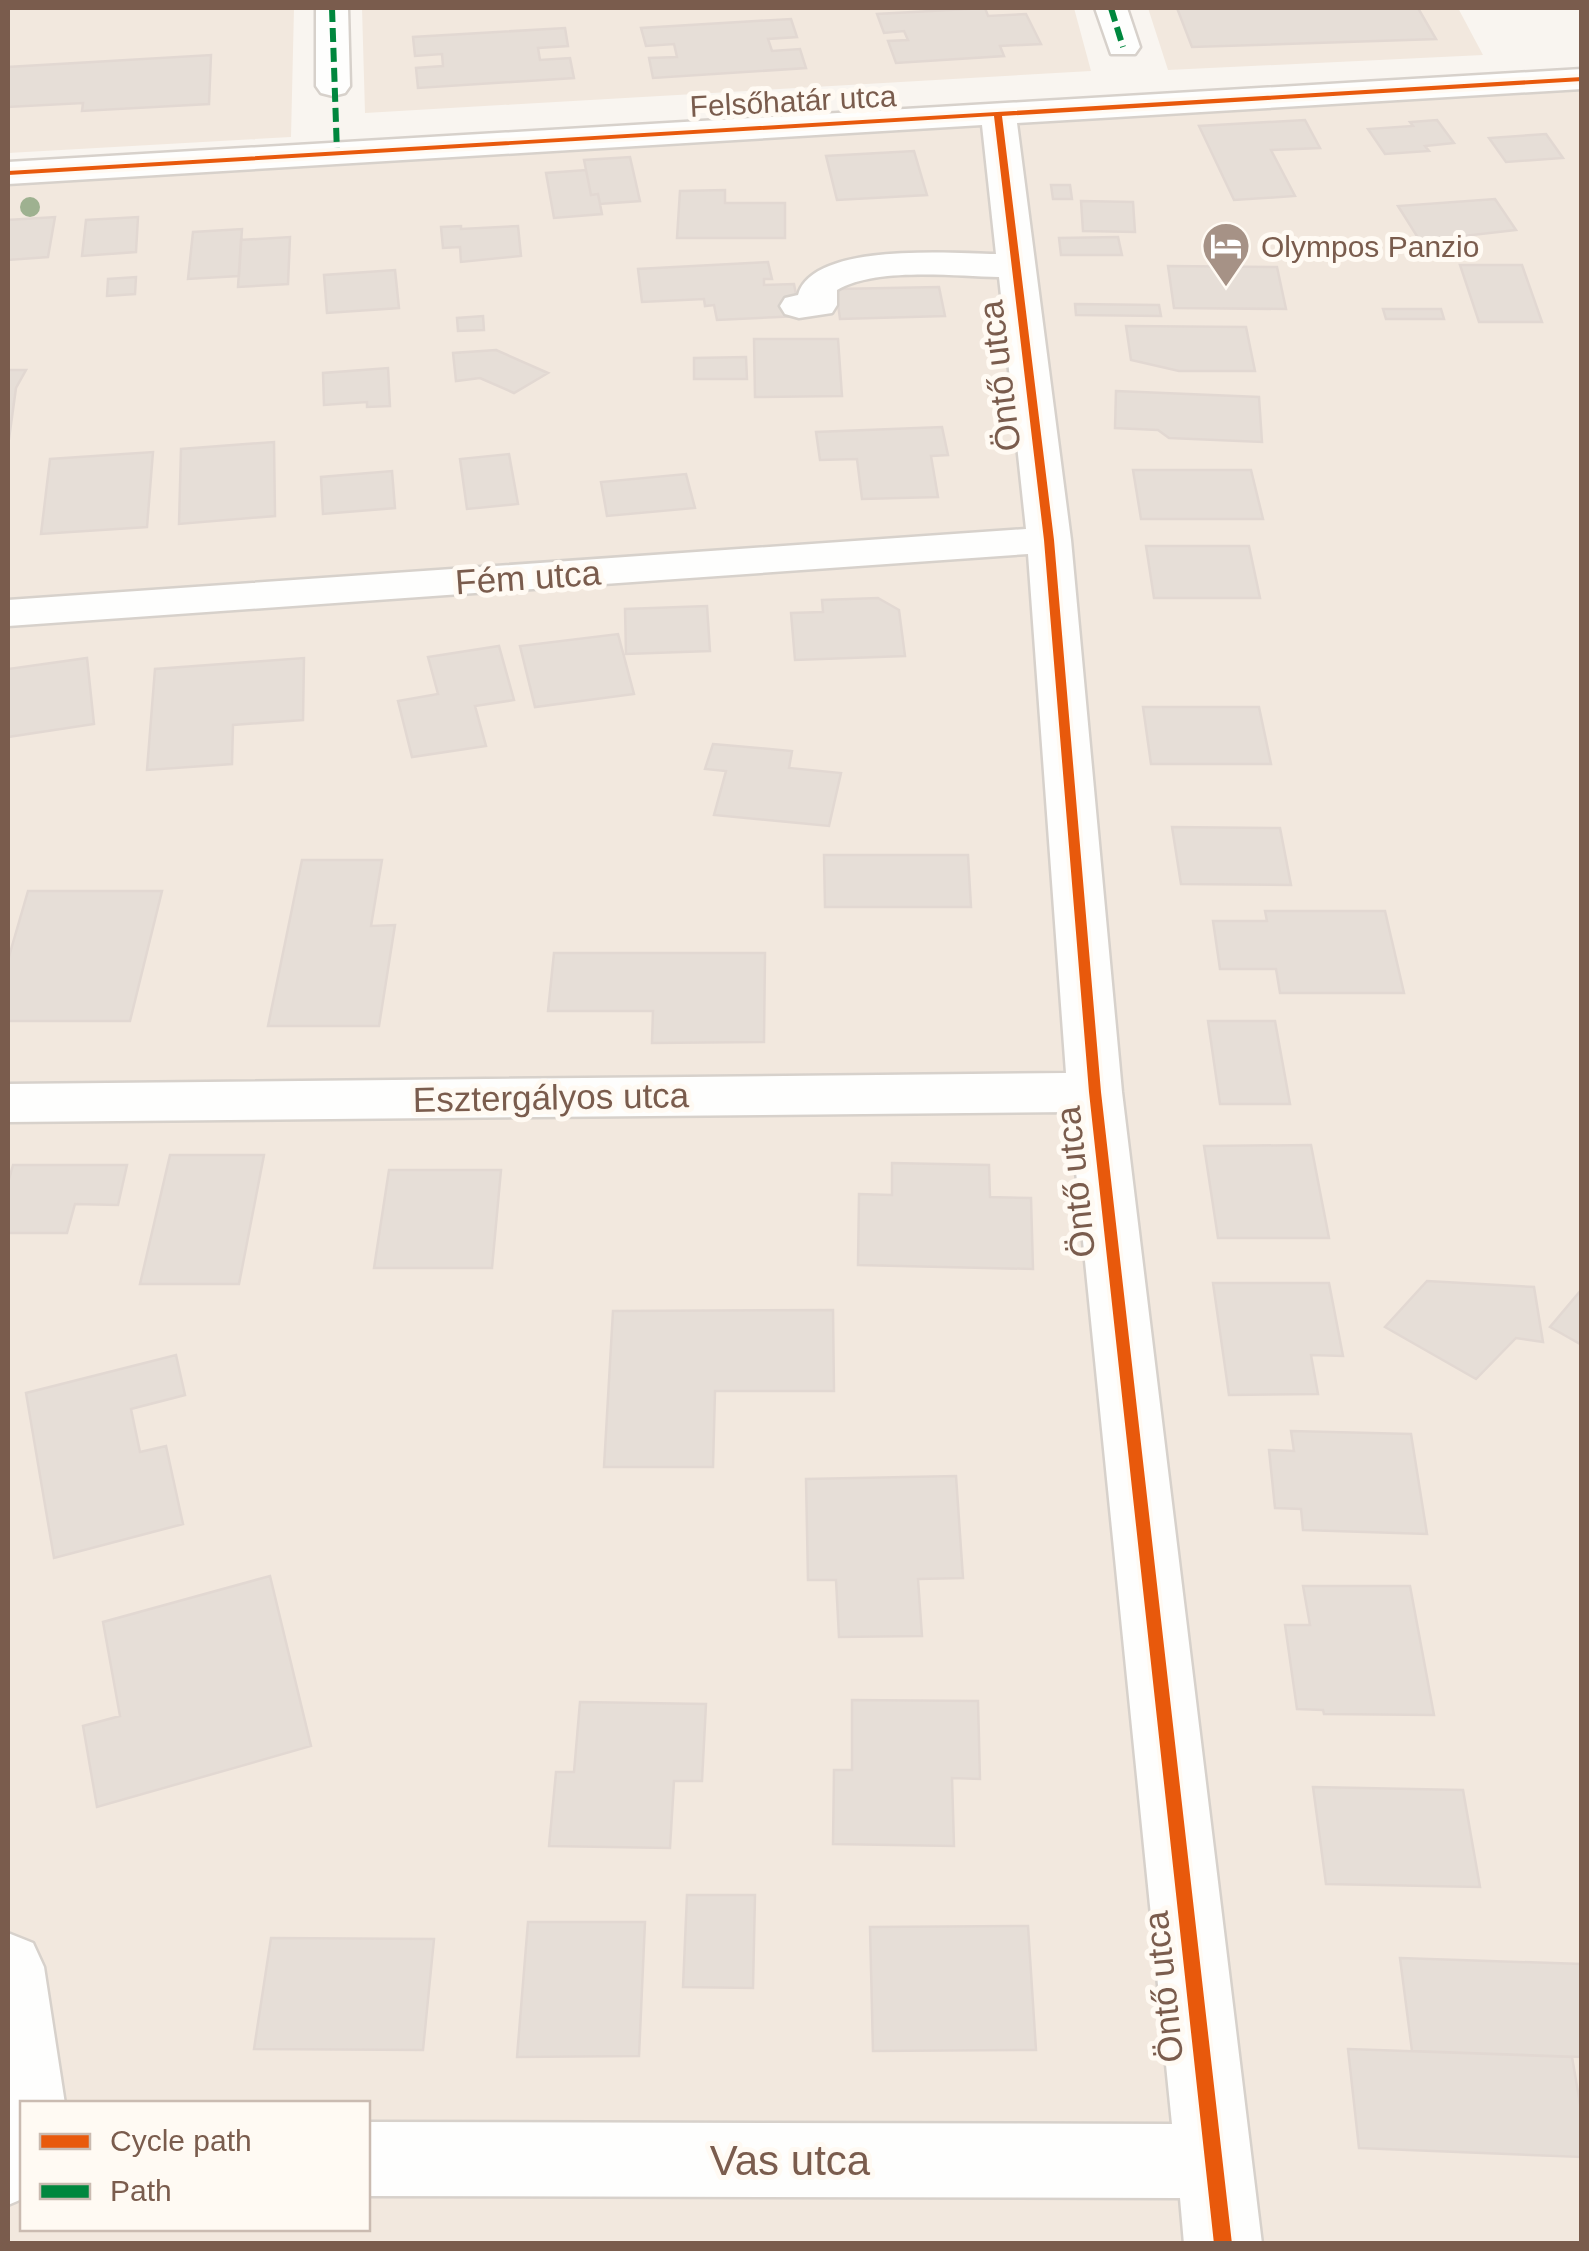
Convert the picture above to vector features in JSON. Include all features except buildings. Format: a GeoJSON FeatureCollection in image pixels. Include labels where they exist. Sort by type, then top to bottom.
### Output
{"type":"FeatureCollection","features":[{"type":"Feature","properties":{"kind":"street"},"geometry":{"type":"LineString","coordinates":[[332,8],[333,86]]}},
{"type":"Feature","properties":{"kind":"street"},"geometry":{"type":"LineString","coordinates":[[1111,8],[1123,47]]}},
{"type":"Feature","properties":{"kind":"street","name":"Felsőhatár utca"},"geometry":{"type":"LineString","coordinates":[[8,173],[1582,79]]}},
{"type":"Feature","properties":{"kind":"street","name":"Öntő utca"},"geometry":{"type":"LineString","coordinates":[[998,114],[1049,540],[1095,1092],[1223,2244]]}},
{"type":"Feature","properties":{"kind":"street"},"geometry":{"type":"LineString","coordinates":[[798,306],[818,305],[817,292],[824,280],[856,268],[1016,266]]}},
{"type":"Feature","properties":{"kind":"street","name":"Fém utca"},"geometry":{"type":"LineString","coordinates":[[8,613],[1049,540]]}},
{"type":"Feature","properties":{"kind":"street","name":"Esztergályos utca"},"geometry":{"type":"LineString","coordinates":[[8,1103],[1095,1092]]}},
{"type":"Feature","properties":{"kind":"street"},"geometry":{"type":"LineString","coordinates":[[8,1967],[28,2101]]}},
{"type":"Feature","properties":{"kind":"street","name":"Vas utca"},"geometry":{"type":"LineString","coordinates":[[370,2159],[1212,2161]]}},
{"type":"Feature","properties":{"kind":"shaded area"},"geometry":{"type":"Polygon","coordinates":[[[8,8],[294,8],[291,137],[8,153],[8,8]]]}},
{"type":"Feature","properties":{"kind":"shaded area"},"geometry":{"type":"Polygon","coordinates":[[[362,8],[1074,8],[1091,71],[365,113],[362,8]]]}},
{"type":"Feature","properties":{"kind":"shaded area"},"geometry":{"type":"Polygon","coordinates":[[[1148,8],[1458,8],[1483,55],[1168,70],[1148,8]]]}},
{"type":"Feature","properties":{"kind":"shaded area"},"geometry":{"type":"Polygon","coordinates":[[[1581,78],[1581,2243],[8,2244],[8,173],[1581,78]]]}},
{"type":"Feature","properties":{"kind":"marked path"},"geometry":{"type":"LineString","coordinates":[[332,8],[337,153]]}},
{"type":"Feature","properties":{"kind":"marked path"},"geometry":{"type":"LineString","coordinates":[[1111,8],[1123,47]]}},
{"type":"Feature","properties":{"kind":"cycle path"},"geometry":{"type":"LineString","coordinates":[[8,173],[1582,79]]}},
{"type":"Feature","properties":{"kind":"cycle path"},"geometry":{"type":"LineString","coordinates":[[998,113],[1049,540],[1095,1092],[1223,2244]]}},
{"type":"Feature","properties":{"kind":"place","name":"Olympos Panzio"},"geometry":{"type":"Point","coordinates":[1226,288]}}]}
